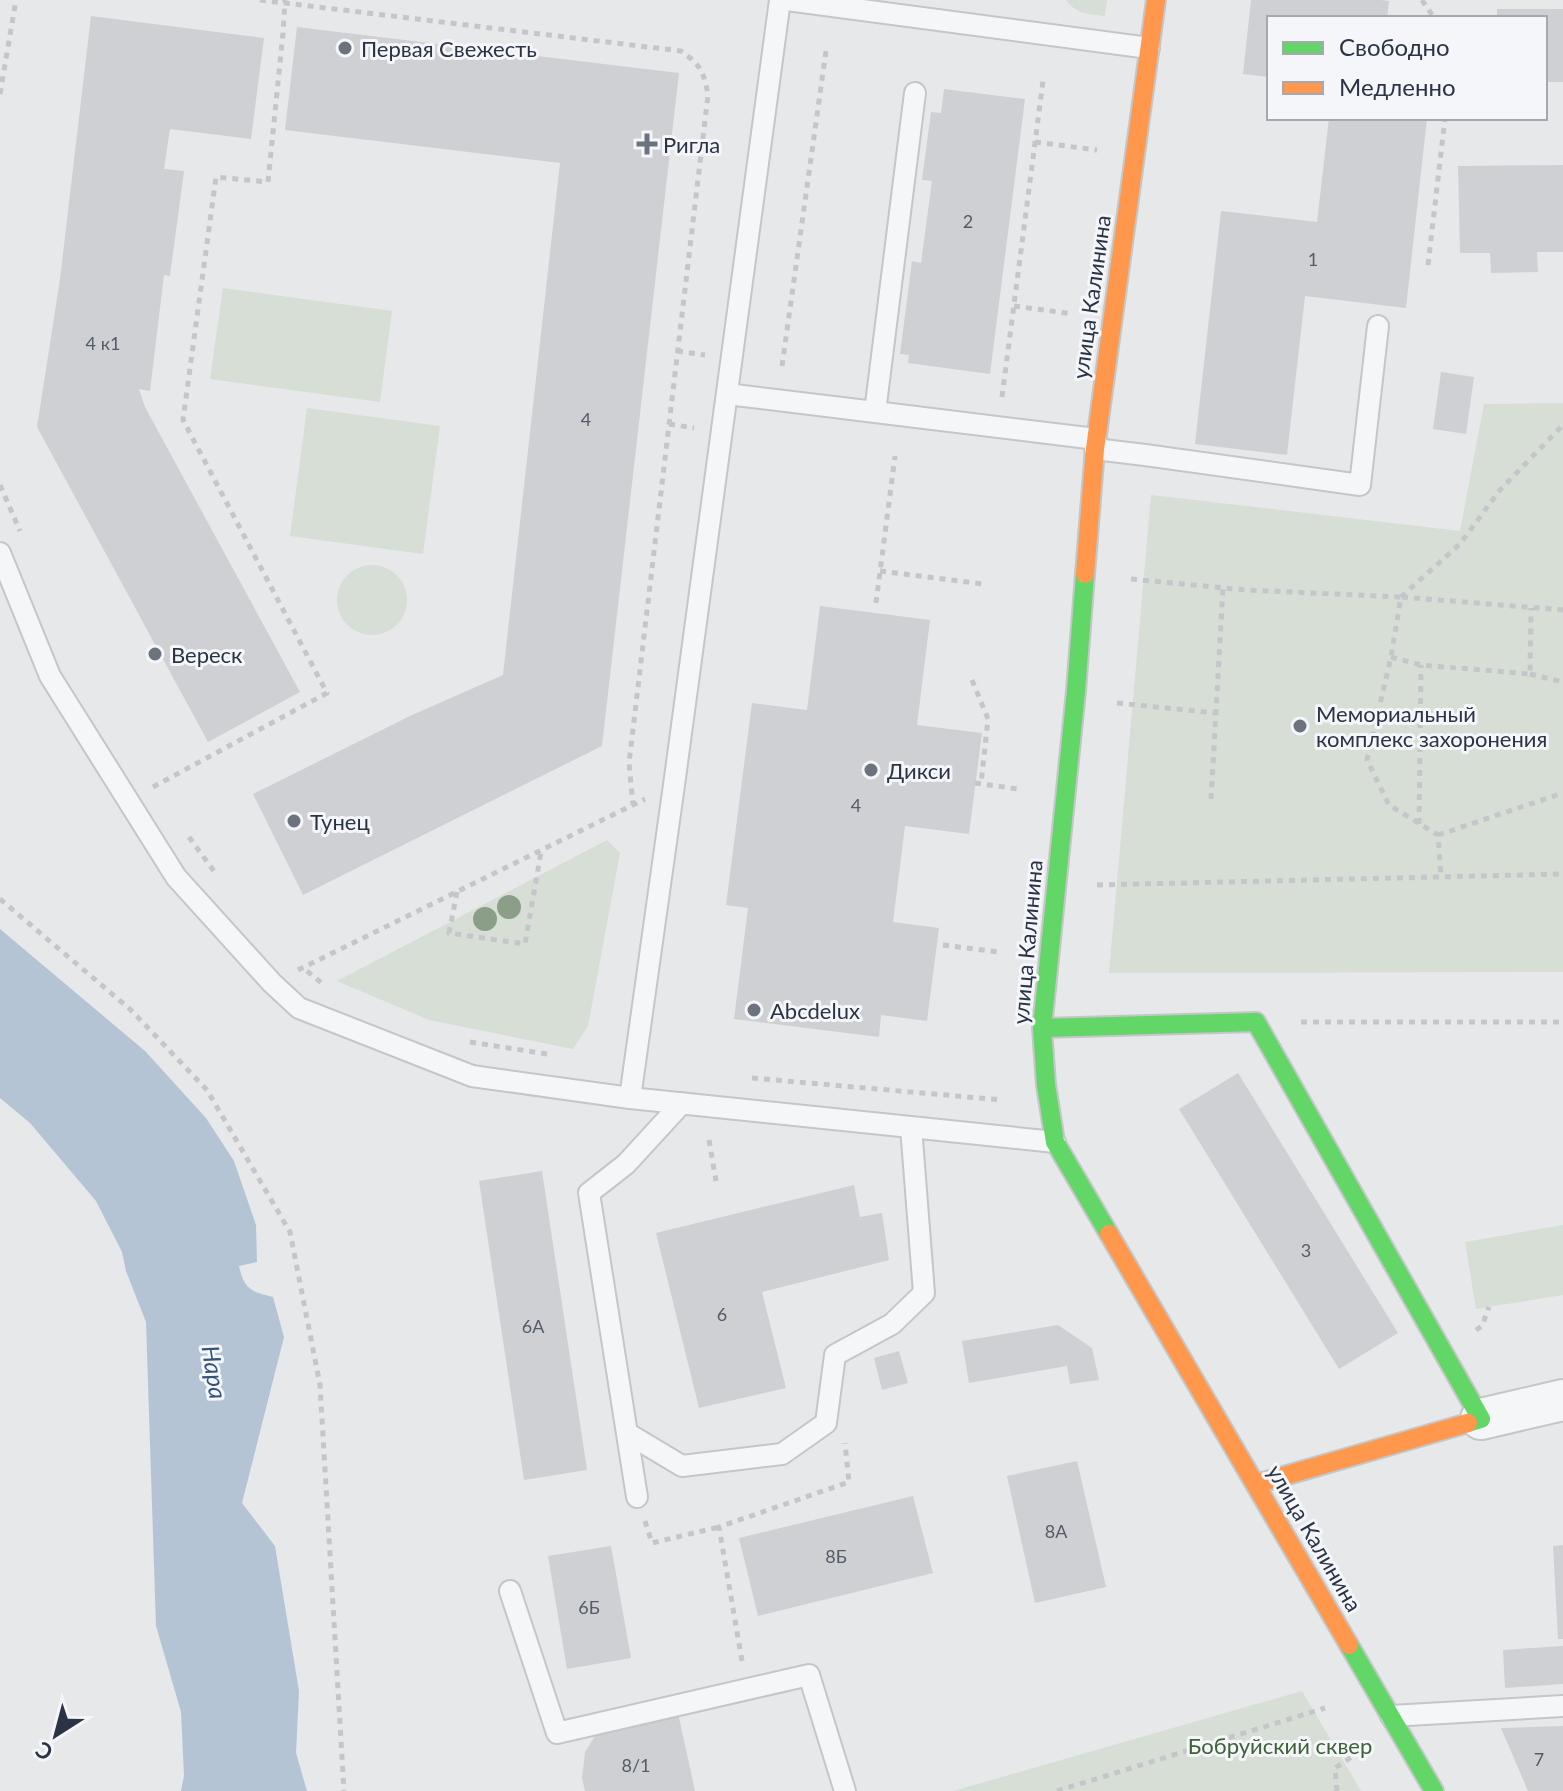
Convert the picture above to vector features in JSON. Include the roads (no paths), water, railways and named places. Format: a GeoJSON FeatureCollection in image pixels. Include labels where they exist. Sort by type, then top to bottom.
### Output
{"type":"FeatureCollection","features":[{"type":"Feature","properties":{"kind":"street","name":"улица Калинина"},"geometry":{"type":"LineString","coordinates":[[1156,0],[1096,444],[1076,691],[1042,1028],[1049,1116],[1055,1142],[1434,1791]]}},
{"type":"Feature","properties":{"kind":"street"},"geometry":{"type":"LineString","coordinates":[[1042,1028],[1256,1022],[1481,1419]]}},
{"type":"Feature","properties":{"kind":"street"},"geometry":{"type":"LineString","coordinates":[[1256,1484],[1481,1419],[1563,1400]]}},
{"type":"Feature","properties":{"kind":"lane"},"geometry":{"type":"LineString","coordinates":[[630,1098],[780,0]]}},
{"type":"Feature","properties":{"kind":"lane"},"geometry":{"type":"LineString","coordinates":[[787,0],[1149,48]]}},
{"type":"Feature","properties":{"kind":"lane"},"geometry":{"type":"LineString","coordinates":[[875,412],[915,93]]}},
{"type":"Feature","properties":{"kind":"lane"},"geometry":{"type":"LineString","coordinates":[[727,394],[875,412],[1360,485],[1378,326]]}},
{"type":"Feature","properties":{"kind":"lane"},"geometry":{"type":"LineString","coordinates":[[0,553],[50,676],[176,877],[272,983],[299,1008],[472,1076],[630,1098],[1055,1142]]}},
{"type":"Feature","properties":{"kind":"lane"},"geometry":{"type":"LineString","coordinates":[[637,1497],[589,1193],[626,1164],[682,1103]]}},
{"type":"Feature","properties":{"kind":"lane"},"geometry":{"type":"LineString","coordinates":[[627,1433],[682,1466],[782,1454],[826,1423],[835,1355],[892,1324],[924,1293],[911,1127]]}},
{"type":"Feature","properties":{"kind":"lane"},"geometry":{"type":"LineString","coordinates":[[510,1591],[557,1733],[809,1675],[845,1791]]}},
{"type":"Feature","properties":{"kind":"lane"},"geometry":{"type":"LineString","coordinates":[[1391,1716],[1563,1706]]}},
{"type":"Feature","properties":{"kind":"water","name":"Нара"},"geometry":{"type":"Polygon","coordinates":[[[0,929],[145,1051],[206,1118],[234,1161],[256,1225],[257,1262],[239,1266],[241,1274],[250,1288],[273,1297],[284,1337],[242,1503],[275,1546],[299,1691],[296,1753],[307,1791],[181,1791],[184,1776],[181,1712],[156,1626],[146,1322],[122,1252],[96,1201],[30,1123],[0,1098],[0,929]]]}},
{"type":"Feature","properties":{"kind":"place","name":"Первая Свежесть"},"geometry":{"type":"Point","coordinates":[345,48]}},
{"type":"Feature","properties":{"kind":"place","name":"Ригла"},"geometry":{"type":"Point","coordinates":[647,144]}},
{"type":"Feature","properties":{"kind":"place","name":"Вереcк"},"geometry":{"type":"Point","coordinates":[155,654]}},
{"type":"Feature","properties":{"kind":"place","name":"Мемориальный комплекс захоронения"},"geometry":{"type":"Point","coordinates":[1300,726]}},
{"type":"Feature","properties":{"kind":"place","name":"Дикси"},"geometry":{"type":"Point","coordinates":[871,770]}},
{"type":"Feature","properties":{"kind":"place","name":"Тунец"},"geometry":{"type":"Point","coordinates":[294,821]}},
{"type":"Feature","properties":{"kind":"place","name":"Abcdelux"},"geometry":{"type":"Point","coordinates":[754,1010]}},
{"type":"Feature","properties":{"kind":"park label","name":"Бобруйский сквер"},"geometry":{"type":"Point","coordinates":[1280,1745]}}]}
